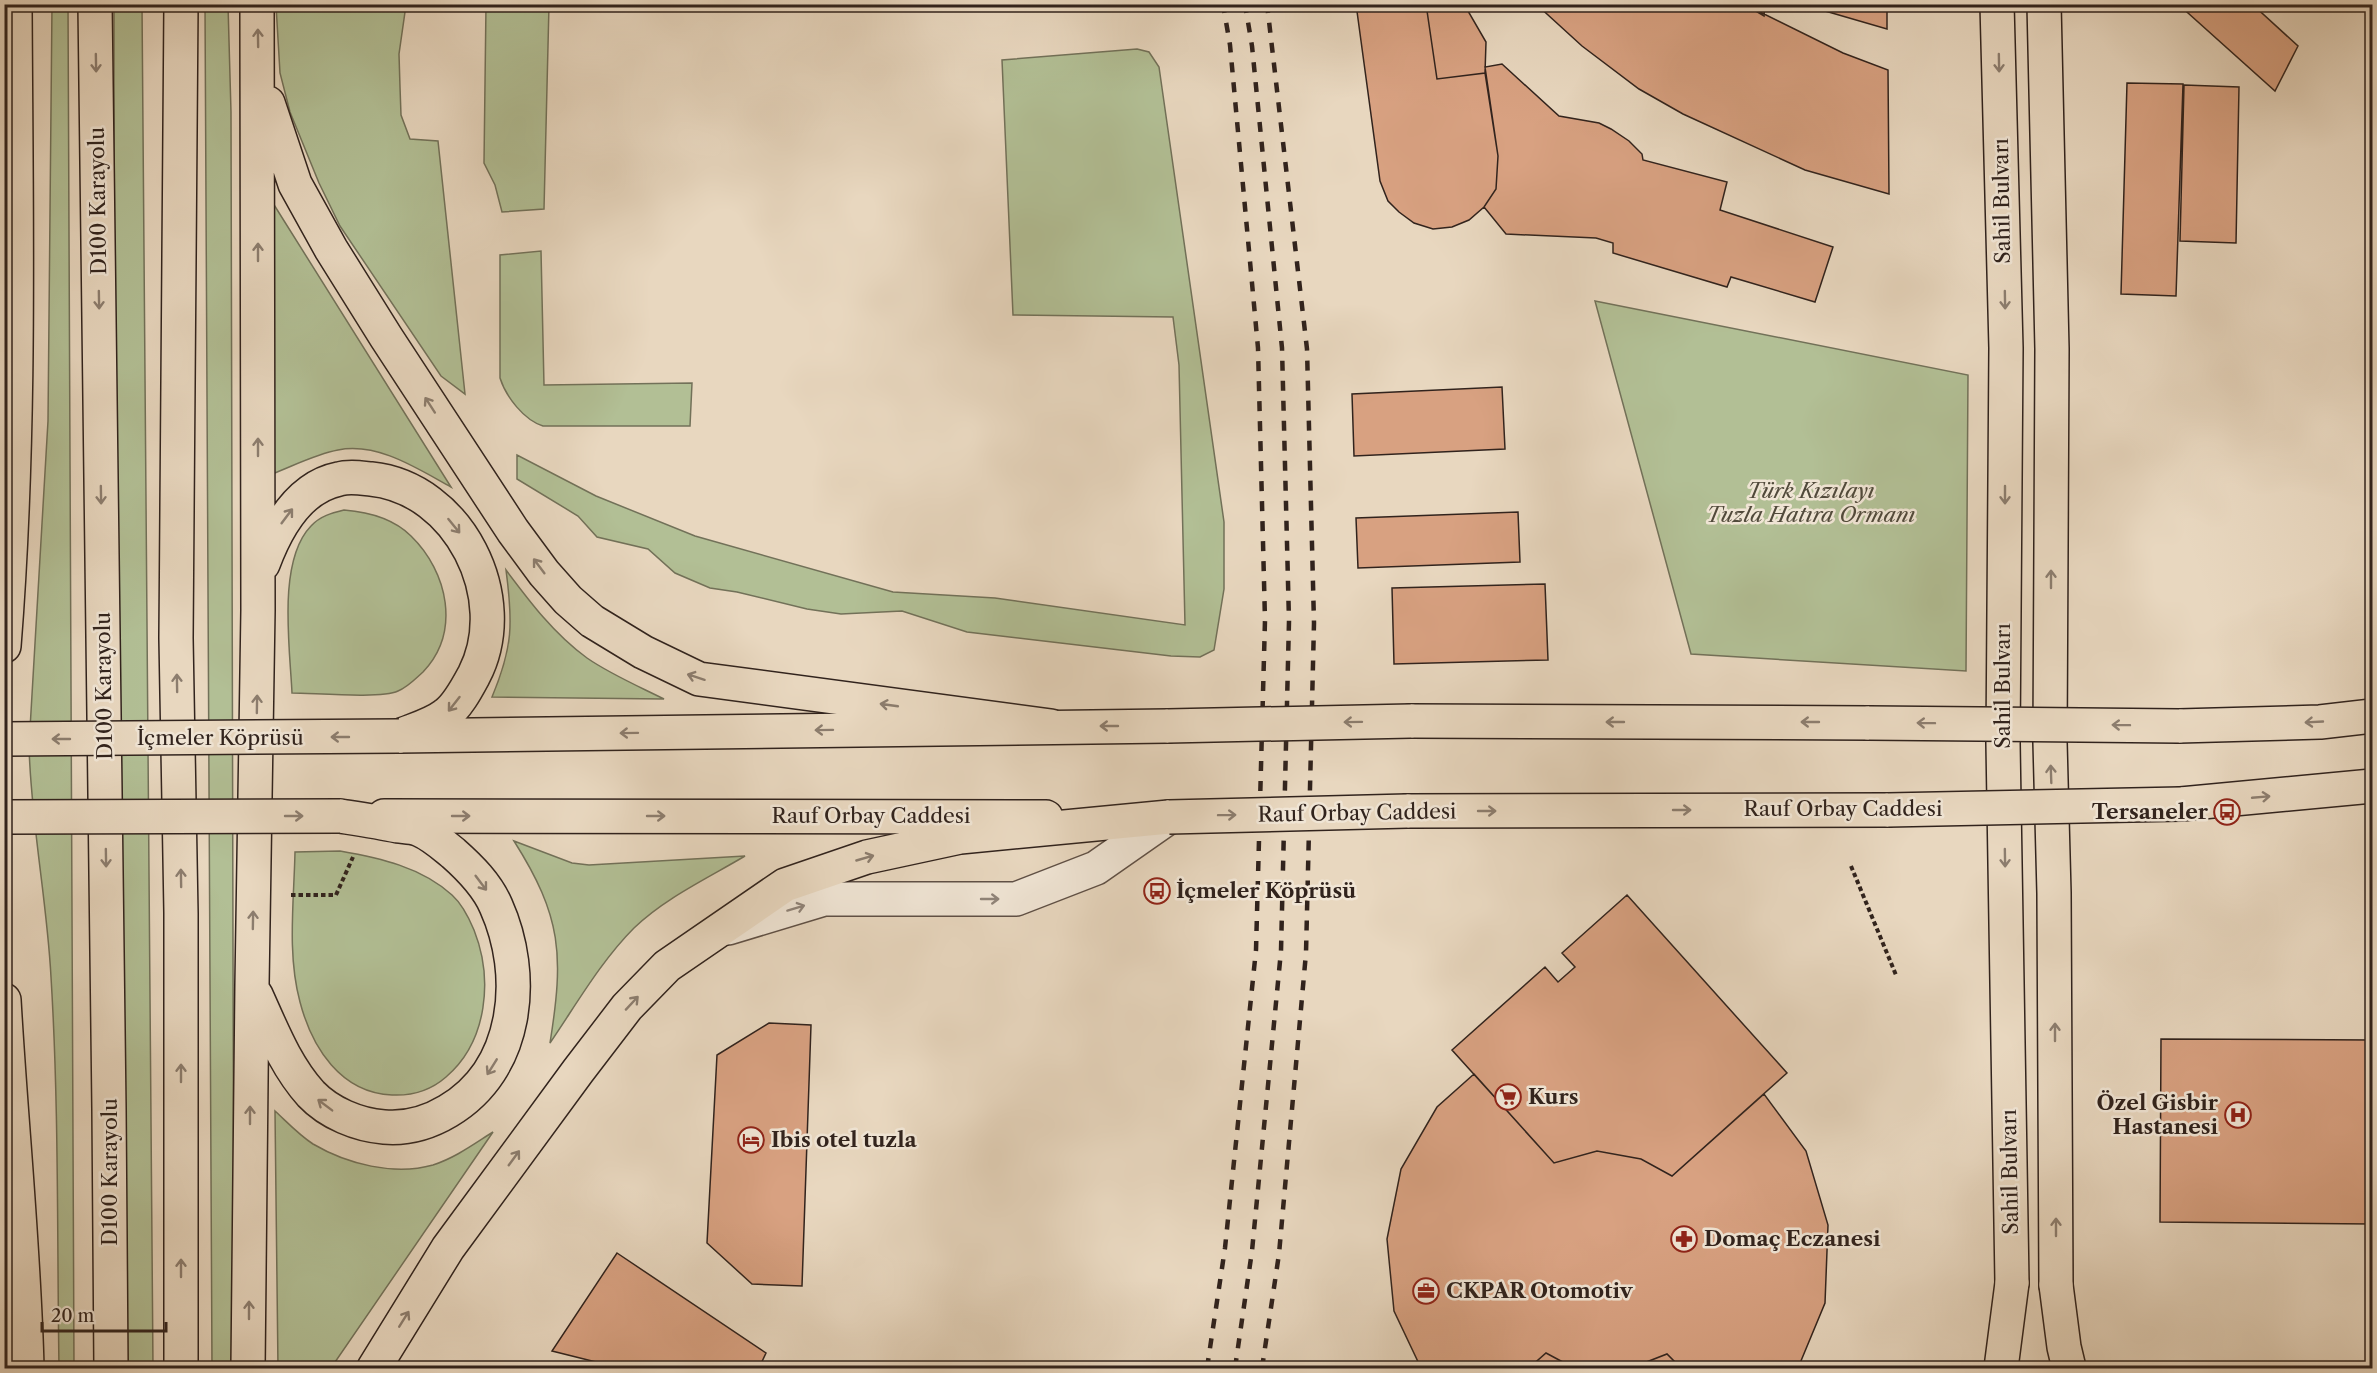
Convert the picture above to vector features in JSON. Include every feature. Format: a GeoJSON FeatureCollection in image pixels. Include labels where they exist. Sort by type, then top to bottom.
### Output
{"type":"FeatureCollection","features":[{"type":"Feature","properties":{"kind":"main road"},"geometry":{"type":"LineString","coordinates":[[4,646],[17,194],[10,57],[15,4]]}},
{"type":"Feature","properties":{"kind":"main road","name":"D100 Karayolu"},"geometry":{"type":"LineString","coordinates":[[95,4],[110,1109],[111,1368]]}},
{"type":"Feature","properties":{"kind":"main road"},"geometry":{"type":"LineString","coordinates":[[181,4],[176,626],[181,913],[181,1368]]}},
{"type":"Feature","properties":{"kind":"main road"},"geometry":{"type":"LineString","coordinates":[[248,1368],[258,610],[257,4]]}},
{"type":"Feature","properties":{"kind":"main road","name":"Sahil Bulvarı"},"geometry":{"type":"LineString","coordinates":[[1997,4],[2006,348],[2003,743],[2012,1368]]}},
{"type":"Feature","properties":{"kind":"main road"},"geometry":{"type":"LineString","coordinates":[[2044,4],[2052,350],[2050,742],[2055,904],[2056,1368]]}},
{"type":"Feature","properties":{"kind":"main road"},"geometry":{"type":"LineString","coordinates":[[258,71],[295,184],[331,249],[398,357],[513,531],[550,580],[592,621],[634,648],[699,679],[1051,726]]}},
{"type":"Feature","properties":{"kind":"main road"},"geometry":{"type":"LineString","coordinates":[[258,610],[262,567],[270,545],[282,522],[298,503],[319,487],[339,478],[385,480],[408,489],[448,519],[468,543],[478,567],[485,596],[488,627],[481,661],[466,689],[446,715],[399,736]]}},
{"type":"Feature","properties":{"kind":"main road"},"geometry":{"type":"LineString","coordinates":[[399,736],[1411,721],[2179,726],[2320,722],[2373,716]]}},
{"type":"Feature","properties":{"kind":"main road","name":"İçmeler Köprüsü"},"geometry":{"type":"LineString","coordinates":[[4,739],[399,736]]}},
{"type":"Feature","properties":{"kind":"main road","name":"Rauf Orbay Caddesi"},"geometry":{"type":"LineString","coordinates":[[340,816],[1169,817],[1407,811],[1888,810],[2181,804],[2373,786]]}},
{"type":"Feature","properties":{"kind":"main road"},"geometry":{"type":"LineString","coordinates":[[4,817],[340,816],[419,830],[441,843],[465,864],[483,884],[496,904],[508,937],[514,991],[506,1041],[495,1064],[479,1086],[461,1104],[439,1117],[418,1125],[397,1129],[354,1121],[334,1112],[313,1096],[295,1075],[278,1045],[252,985]]}},
{"type":"Feature","properties":{"kind":"main road"},"geometry":{"type":"LineString","coordinates":[[374,1368],[448,1248],[627,1007],[667,966],[785,885],[867,857],[960,837],[1169,817]]}},
{"type":"Feature","properties":{"kind":"main road"},"geometry":{"type":"LineString","coordinates":[[4,1000],[10,1112],[25,1296],[27,1368]]}},
{"type":"Feature","properties":{"kind":"main road"},"geometry":{"type":"LineString","coordinates":[[2001,1368],[2012,1283]]}},
{"type":"Feature","properties":{"kind":"main road"},"geometry":{"type":"LineString","coordinates":[[2056,1285],[2069,1368]]}},
{"type":"Feature","properties":{"kind":"main road"},"geometry":{"type":"LineString","coordinates":[[4,1339],[25,1296]]}},
{"type":"Feature","properties":{"kind":"lane"},"geometry":{"type":"LineString","coordinates":[[720,930],[824,899],[1016,899],[1096,868],[1169,817]]}},
{"type":"Feature","properties":{"kind":"path"},"geometry":{"type":"LineString","coordinates":[[290,895],[336,895],[355,851]]}},
{"type":"Feature","properties":{"kind":"path"},"geometry":{"type":"LineString","coordinates":[[1851,866],[1896,975]]}},
{"type":"Feature","properties":{"kind":"green space"},"geometry":{"type":"Polygon","coordinates":[[[68,4],[74,1368],[59,1368],[54,1026],[49,948],[30,775],[29,746],[48,421],[52,5],[68,4]]]}},
{"type":"Feature","properties":{"kind":"green space"},"geometry":{"type":"Polygon","coordinates":[[[114,5],[142,5],[153,1368],[120,1368],[114,543],[114,5]]]}},
{"type":"Feature","properties":{"kind":"green space"},"geometry":{"type":"Polygon","coordinates":[[[205,5],[228,5],[231,112],[234,1368],[212,1368],[205,5]]]}},
{"type":"Feature","properties":{"kind":"green space"},"geometry":{"type":"Polygon","coordinates":[[[276,5],[406,5],[399,54],[401,115],[410,139],[438,141],[465,394],[441,376],[340,226],[319,183],[290,112],[280,73],[276,5]]]}},
{"type":"Feature","properties":{"kind":"green space"},"geometry":{"type":"Polygon","coordinates":[[[486,5],[549,5],[544,209],[502,212],[495,185],[484,163],[486,5]]]}},
{"type":"Feature","properties":{"kind":"green space"},"geometry":{"type":"Polygon","coordinates":[[[1137,49],[1149,52],[1159,67],[1224,522],[1224,589],[1214,650],[1200,657],[1171,656],[967,632],[902,611],[841,614],[710,588],[675,573],[648,549],[597,537],[578,516],[517,479],[517,455],[596,496],[695,536],[893,592],[995,598],[1185,625],[1179,365],[1173,317],[1013,315],[1002,60],[1137,49]]]}},
{"type":"Feature","properties":{"kind":"green space"},"geometry":{"type":"Polygon","coordinates":[[[271,200],[451,487],[411,465],[383,453],[368,450],[338,450],[321,454],[272,474],[271,200]]]}},
{"type":"Feature","properties":{"kind":"green space"},"geometry":{"type":"Polygon","coordinates":[[[541,251],[544,385],[692,383],[690,426],[543,426],[529,419],[517,407],[500,378],[500,255],[541,251]]]}},
{"type":"Feature","properties":{"kind":"green space","name":"Türk Kızılayı Tuzla Hatıra Ormanı"},"geometry":{"type":"Polygon","coordinates":[[[1595,301],[1968,375],[1966,671],[1691,654],[1595,301]]]}},
{"type":"Feature","properties":{"kind":"green space"},"geometry":{"type":"Polygon","coordinates":[[[344,510],[371,514],[388,520],[411,536],[424,551],[441,584],[445,602],[446,621],[442,639],[435,656],[423,672],[398,691],[377,695],[292,693],[288,606],[293,561],[300,541],[311,526],[322,517],[344,510]]]}},
{"type":"Feature","properties":{"kind":"green space"},"geometry":{"type":"Polygon","coordinates":[[[506,570],[543,617],[575,649],[624,680],[664,699],[492,697],[504,664],[510,635],[510,605],[506,570]]]}},
{"type":"Feature","properties":{"kind":"green space"},"geometry":{"type":"Polygon","coordinates":[[[514,841],[572,863],[589,865],[745,856],[659,907],[634,928],[600,969],[550,1043],[557,985],[555,938],[542,892],[514,841]]]}},
{"type":"Feature","properties":{"kind":"green space"},"geometry":{"type":"Polygon","coordinates":[[[340,851],[399,865],[427,877],[456,899],[474,930],[484,968],[485,988],[478,1027],[471,1046],[460,1062],[440,1082],[421,1092],[392,1095],[358,1086],[331,1065],[312,1036],[305,1019],[296,984],[292,946],[295,852],[340,851]]]}},
{"type":"Feature","properties":{"kind":"green space"},"geometry":{"type":"Polygon","coordinates":[[[275,1111],[303,1137],[326,1151],[356,1162],[387,1168],[403,1169],[433,1165],[457,1155],[493,1132],[331,1368],[278,1368],[275,1111]]]}},
{"type":"Feature","properties":{"kind":"building"},"geometry":{"type":"Polygon","coordinates":[[[1356,4],[1426,4],[1437,79],[1485,73],[1498,156],[1496,189],[1484,207],[1469,220],[1452,227],[1433,229],[1414,223],[1388,201],[1380,181],[1356,4]]]}},
{"type":"Feature","properties":{"kind":"building"},"geometry":{"type":"Polygon","coordinates":[[[1426,4],[1464,4],[1486,42],[1485,73],[1437,79],[1426,4]]]}},
{"type":"Feature","properties":{"kind":"building"},"geometry":{"type":"Polygon","coordinates":[[[1536,4],[1744,4],[1843,53],[1888,70],[1889,194],[1805,170],[1683,114],[1639,89],[1582,46],[1536,4]]]}},
{"type":"Feature","properties":{"kind":"building"},"geometry":{"type":"Polygon","coordinates":[[[1744,4],[1765,4],[1764,16],[1744,4]]]}},
{"type":"Feature","properties":{"kind":"building"},"geometry":{"type":"Polygon","coordinates":[[[1801,4],[1887,4],[1887,29],[1801,4]]]}},
{"type":"Feature","properties":{"kind":"building"},"geometry":{"type":"Polygon","coordinates":[[[2178,4],[2252,4],[2298,46],[2275,91],[2178,4]]]}},
{"type":"Feature","properties":{"kind":"building"},"geometry":{"type":"Polygon","coordinates":[[[1502,64],[1559,116],[1599,123],[1611,129],[1629,141],[1642,154],[1643,160],[1727,182],[1720,210],[1833,247],[1815,302],[1731,277],[1727,287],[1613,253],[1613,243],[1596,238],[1506,234],[1484,207],[1496,189],[1498,156],[1485,67],[1502,64]]]}},
{"type":"Feature","properties":{"kind":"building"},"geometry":{"type":"Polygon","coordinates":[[[2127,83],[2183,84],[2176,296],[2121,294],[2127,83]]]}},
{"type":"Feature","properties":{"kind":"building"},"geometry":{"type":"Polygon","coordinates":[[[2184,85],[2239,87],[2236,243],[2180,241],[2184,85]]]}},
{"type":"Feature","properties":{"kind":"building"},"geometry":{"type":"Polygon","coordinates":[[[1502,387],[1505,449],[1354,456],[1352,394],[1502,387]]]}},
{"type":"Feature","properties":{"kind":"building"},"geometry":{"type":"Polygon","coordinates":[[[1518,512],[1520,562],[1358,568],[1356,518],[1518,512]]]}},
{"type":"Feature","properties":{"kind":"building"},"geometry":{"type":"Polygon","coordinates":[[[1545,584],[1548,660],[1394,664],[1392,588],[1545,584]]]}},
{"type":"Feature","properties":{"kind":"building"},"geometry":{"type":"Polygon","coordinates":[[[1627,895],[1787,1073],[1672,1176],[1641,1159],[1597,1151],[1554,1163],[1452,1050],[1545,967],[1558,982],[1575,967],[1562,953],[1627,895]]]}},
{"type":"Feature","properties":{"kind":"building"},"geometry":{"type":"Polygon","coordinates":[[[769,1023],[811,1025],[802,1286],[752,1284],[707,1243],[717,1055],[769,1023]]]}},
{"type":"Feature","properties":{"kind":"building"},"geometry":{"type":"Polygon","coordinates":[[[2161,1039],[2372,1040],[2372,1224],[2160,1222],[2161,1039]]]}},
{"type":"Feature","properties":{"kind":"building"},"geometry":{"type":"Polygon","coordinates":[[[1474,1074],[1554,1163],[1597,1151],[1641,1159],[1672,1176],[1764,1094],[1806,1151],[1828,1225],[1825,1303],[1798,1368],[1681,1368],[1667,1354],[1631,1368],[1574,1368],[1546,1353],[1529,1368],[1421,1368],[1394,1311],[1387,1239],[1401,1169],[1437,1107],[1474,1074]]]}},
{"type":"Feature","properties":{"kind":"building"},"geometry":{"type":"Polygon","coordinates":[[[617,1253],[766,1353],[759,1368],[620,1368],[552,1351],[617,1253]]]}},
{"type":"Feature","properties":{"kind":"building"},"geometry":{"type":"Polygon","coordinates":[[[1546,1353],[1574,1368],[1529,1368],[1546,1353]]]}},
{"type":"Feature","properties":{"kind":"building"},"geometry":{"type":"Polygon","coordinates":[[[1667,1354],[1681,1368],[1631,1368],[1667,1354]]]}},
{"type":"Feature","properties":{"kind":"railway"},"geometry":{"type":"LineString","coordinates":[[1207,1368],[1225,1248],[1256,950],[1265,620],[1258,348],[1230,45],[1223,4]]}},
{"type":"Feature","properties":{"kind":"railway"},"geometry":{"type":"LineString","coordinates":[[1235,1368],[1252,1251],[1281,951],[1289,621],[1282,348],[1252,46],[1245,4]]}},
{"type":"Feature","properties":{"kind":"railway"},"geometry":{"type":"LineString","coordinates":[[1262,1368],[1279,1254],[1306,953],[1314,623],[1307,349],[1267,4]]}},
{"type":"Feature","properties":{"kind":"place","name":"Tersaneler"},"geometry":{"type":"Point","coordinates":[2227,812]}},
{"type":"Feature","properties":{"kind":"place","name":"İçmeler Köprüsü"},"geometry":{"type":"Point","coordinates":[1157,891]}},
{"type":"Feature","properties":{"kind":"place","name":"Kurs"},"geometry":{"type":"Point","coordinates":[1508,1097]}},
{"type":"Feature","properties":{"kind":"place","name":"Özel Gisbir Hastanesi"},"geometry":{"type":"Point","coordinates":[2238,1115]}},
{"type":"Feature","properties":{"kind":"place","name":"Ibis otel tuzla"},"geometry":{"type":"Point","coordinates":[751,1140]}},
{"type":"Feature","properties":{"kind":"place","name":"Domaç Eczanesi"},"geometry":{"type":"Point","coordinates":[1684,1239]}},
{"type":"Feature","properties":{"kind":"place","name":"CKPAR Otomotiv"},"geometry":{"type":"Point","coordinates":[1426,1291]}}]}
